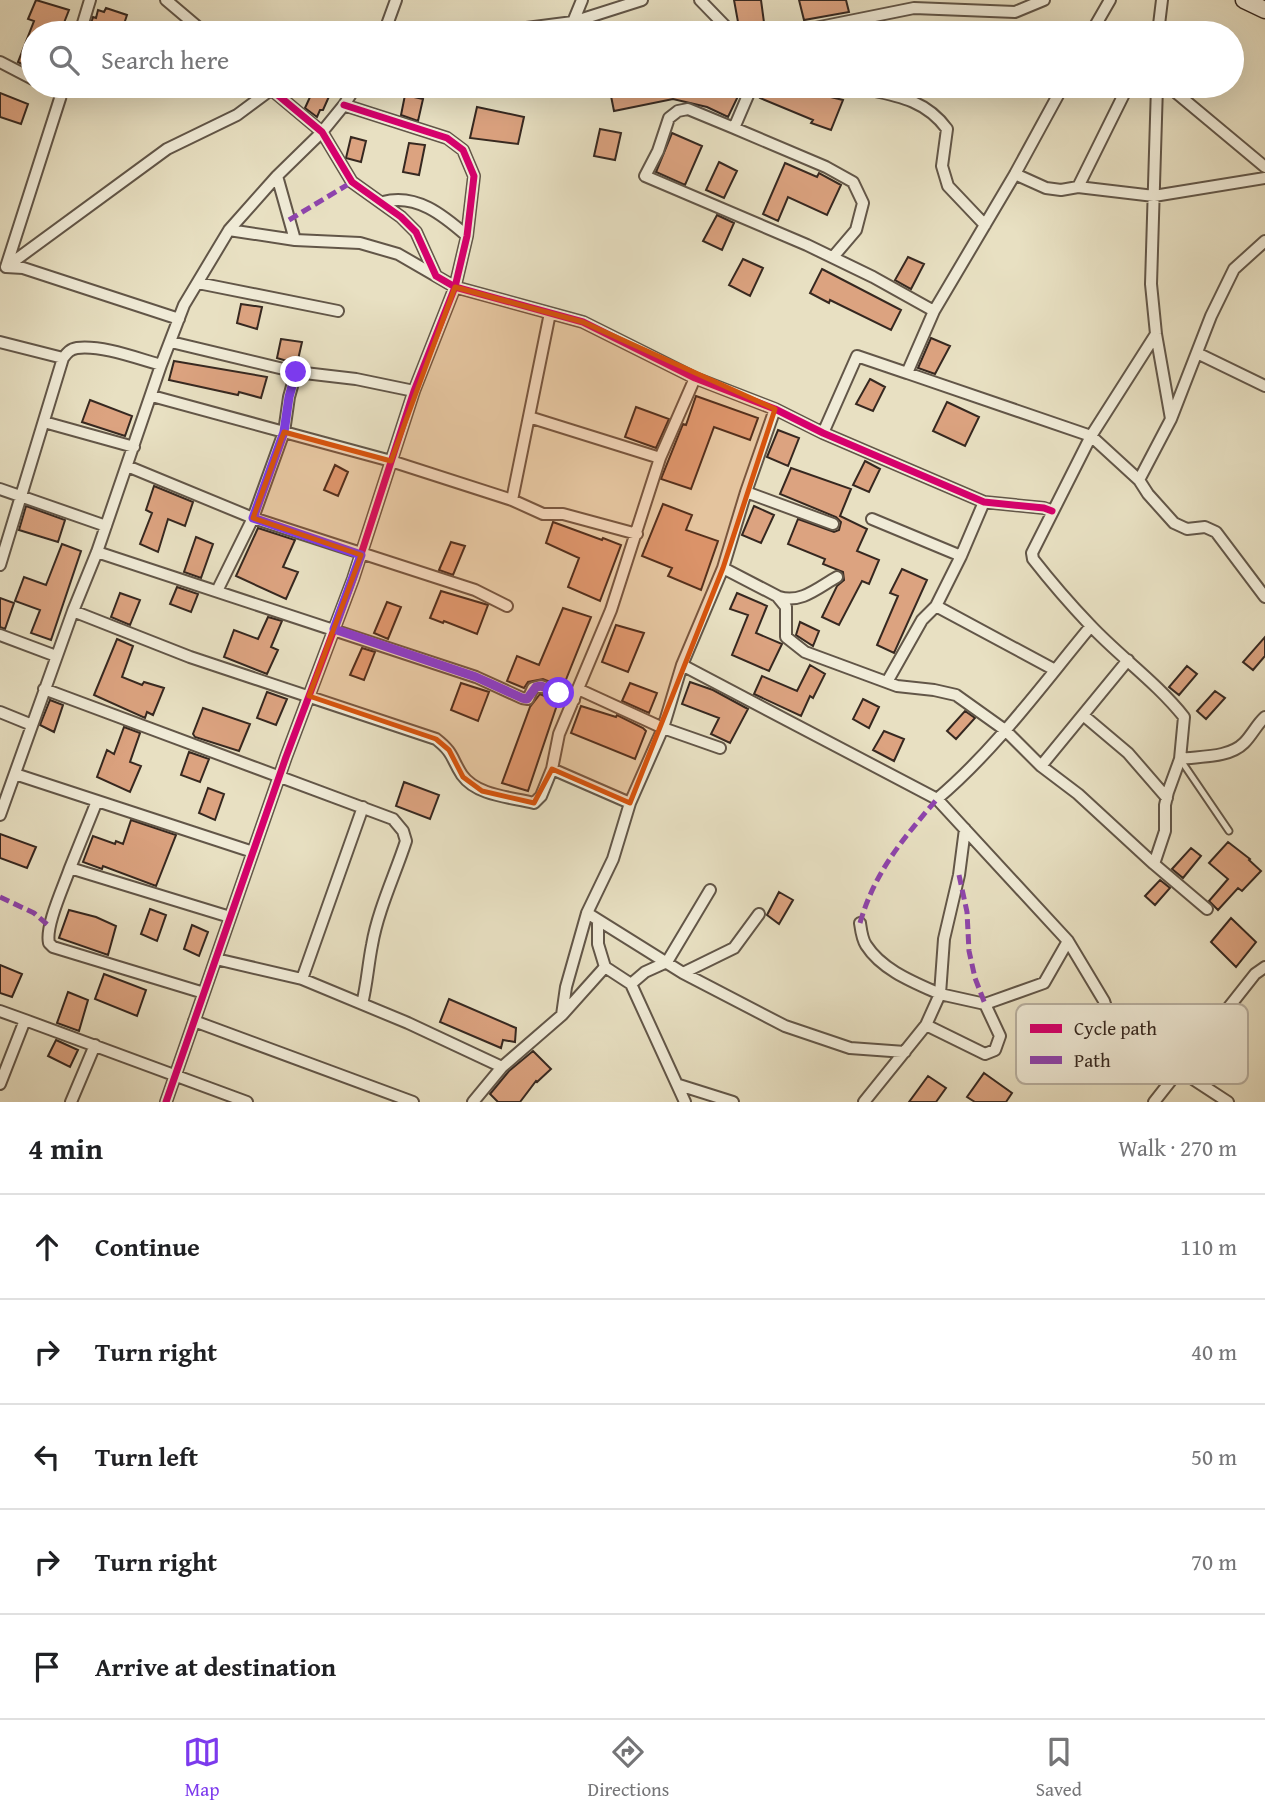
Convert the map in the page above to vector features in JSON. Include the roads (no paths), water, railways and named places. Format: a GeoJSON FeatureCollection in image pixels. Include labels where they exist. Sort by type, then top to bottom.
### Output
{"type":"FeatureCollection","features":[{"type":"Feature","properties":{"kind":"street"},"geometry":{"type":"LineString","coordinates":[[84,21],[90,0]]}},
{"type":"Feature","properties":{"kind":"street"},"geometry":{"type":"LineString","coordinates":[[166,0],[191,21]]}},
{"type":"Feature","properties":{"kind":"street"},"geometry":{"type":"LineString","coordinates":[[388,21],[396,0]]}},
{"type":"Feature","properties":{"kind":"street"},"geometry":{"type":"LineString","coordinates":[[573,21],[582,0]]}},
{"type":"Feature","properties":{"kind":"street"},"geometry":{"type":"LineString","coordinates":[[576,21],[642,0]]}},
{"type":"Feature","properties":{"kind":"street"},"geometry":{"type":"LineString","coordinates":[[700,0],[720,21]]}},
{"type":"Feature","properties":{"kind":"street"},"geometry":{"type":"LineString","coordinates":[[842,21],[913,4],[1015,12],[1044,0]]}},
{"type":"Feature","properties":{"kind":"street"},"geometry":{"type":"LineString","coordinates":[[1098,21],[1110,0]]}},
{"type":"Feature","properties":{"kind":"street"},"geometry":{"type":"LineString","coordinates":[[1158,21],[1162,0]]}},
{"type":"Feature","properties":{"kind":"street"},"geometry":{"type":"LineString","coordinates":[[1244,0],[1265,10]]}},
{"type":"Feature","properties":{"kind":"street"},"geometry":{"type":"LineString","coordinates":[[0,62],[21,73]]}},
{"type":"Feature","properties":{"kind":"street"},"geometry":{"type":"LineString","coordinates":[[2,265],[60,98]]}},
{"type":"Feature","properties":{"kind":"street"},"geometry":{"type":"LineString","coordinates":[[2,265],[167,149],[237,114],[257,98]]}},
{"type":"Feature","properties":{"kind":"street"},"geometry":{"type":"LineString","coordinates":[[282,98],[322,132],[352,182],[383,202],[416,232],[436,276]]}},
{"type":"Feature","properties":{"kind":"street"},"geometry":{"type":"LineString","coordinates":[[0,815],[184,305],[229,230],[277,176],[322,132],[348,98]]}},
{"type":"Feature","properties":{"kind":"street"},"geometry":{"type":"LineString","coordinates":[[734,128],[747,98]]}},
{"type":"Feature","properties":{"kind":"street"},"geometry":{"type":"LineString","coordinates":[[900,98],[916,102],[936,114],[947,129],[942,166],[948,186],[985,225]]}},
{"type":"Feature","properties":{"kind":"street"},"geometry":{"type":"LineString","coordinates":[[906,373],[933,311],[1015,174],[1056,98]]}},
{"type":"Feature","properties":{"kind":"street"},"geometry":{"type":"LineString","coordinates":[[1078,187],[1122,98]]}},
{"type":"Feature","properties":{"kind":"street"},"geometry":{"type":"LineString","coordinates":[[1157,98],[1151,284],[1156,334],[1171,419]]}},
{"type":"Feature","properties":{"kind":"street"},"geometry":{"type":"LineString","coordinates":[[1182,98],[1265,167]]}},
{"type":"Feature","properties":{"kind":"street"},"geometry":{"type":"LineString","coordinates":[[166,1102],[279,778],[361,555],[414,391],[455,287],[467,236],[474,176],[463,150],[447,138],[344,105]]}},
{"type":"Feature","properties":{"kind":"street"},"geometry":{"type":"LineString","coordinates":[[832,257],[856,230],[863,203],[853,182],[827,167],[688,109],[678,111],[669,118],[658,151],[645,176],[832,257],[933,311]]}},
{"type":"Feature","properties":{"kind":"street"},"geometry":{"type":"LineString","coordinates":[[1015,174],[1046,188],[1061,190],[1078,187],[1154,196],[1265,178]]}},
{"type":"Feature","properties":{"kind":"street"},"geometry":{"type":"LineString","coordinates":[[277,176],[295,240]]}},
{"type":"Feature","properties":{"kind":"street"},"geometry":{"type":"LineString","coordinates":[[383,202],[407,199],[448,219],[467,236]]}},
{"type":"Feature","properties":{"kind":"street"},"geometry":{"type":"LineString","coordinates":[[229,230],[295,240],[360,243],[398,254],[455,287],[583,322],[695,378],[775,410],[984,502],[1052,511]]}},
{"type":"Feature","properties":{"kind":"street"},"geometry":{"type":"LineString","coordinates":[[1139,480],[1171,419],[1211,316],[1234,269],[1265,241]]}},
{"type":"Feature","properties":{"kind":"street"},"geometry":{"type":"LineString","coordinates":[[2,265],[23,268],[179,319]]}},
{"type":"Feature","properties":{"kind":"street"},"geometry":{"type":"LineString","coordinates":[[198,283],[338,311]]}},
{"type":"Feature","properties":{"kind":"street"},"geometry":{"type":"LineString","coordinates":[[512,500],[550,313]]}},
{"type":"Feature","properties":{"kind":"street"},"geometry":{"type":"LineString","coordinates":[[1153,864],[1165,831],[1167,799],[1180,758],[1184,717],[1168,696],[1064,598],[1033,559],[1034,546],[1091,436],[1156,334]]}},
{"type":"Feature","properties":{"kind":"street"},"geometry":{"type":"LineString","coordinates":[[0,342],[63,358]]}},
{"type":"Feature","properties":{"kind":"street"},"geometry":{"type":"LineString","coordinates":[[171,342],[296,372],[356,379],[414,391]]}},
{"type":"Feature","properties":{"kind":"street"},"geometry":{"type":"LineString","coordinates":[[0,565],[63,358],[77,348],[116,352],[161,365]]}},
{"type":"Feature","properties":{"kind":"street"},"geometry":{"type":"LineString","coordinates":[[1197,353],[1265,386]]}},
{"type":"Feature","properties":{"kind":"street"},"geometry":{"type":"LineString","coordinates":[[823,433],[857,356],[1091,436],[1139,480],[1174,523],[1186,529],[1205,527],[1216,532],[1265,597]]}},
{"type":"Feature","properties":{"kind":"street"},"geometry":{"type":"LineString","coordinates":[[217,591],[253,518],[284,432],[296,372]]}},
{"type":"Feature","properties":{"kind":"street"},"geometry":{"type":"LineString","coordinates":[[72,611],[190,657],[436,739],[449,750],[463,777],[482,791],[534,803],[541,796],[552,769],[559,734],[611,610],[660,458],[695,378]]}},
{"type":"Feature","properties":{"kind":"street"},"geometry":{"type":"LineString","coordinates":[[152,396],[391,461],[512,500],[543,514],[563,514],[637,534]]}},
{"type":"Feature","properties":{"kind":"street"},"geometry":{"type":"LineString","coordinates":[[562,1015],[566,986],[587,913],[612,859],[630,803],[663,728],[682,665],[723,568],[775,410]]}},
{"type":"Feature","properties":{"kind":"street"},"geometry":{"type":"LineString","coordinates":[[529,417],[660,458]]}},
{"type":"Feature","properties":{"kind":"street"},"geometry":{"type":"LineString","coordinates":[[44,422],[134,447]]}},
{"type":"Feature","properties":{"kind":"street"},"geometry":{"type":"LineString","coordinates":[[127,466],[253,518],[475,590],[507,606]]}},
{"type":"Feature","properties":{"kind":"street"},"geometry":{"type":"LineString","coordinates":[[0,489],[106,526]]}},
{"type":"Feature","properties":{"kind":"street"},"geometry":{"type":"LineString","coordinates":[[746,492],[833,524]]}},
{"type":"Feature","properties":{"kind":"street"},"geometry":{"type":"LineString","coordinates":[[887,682],[922,620],[936,606],[984,502]]}},
{"type":"Feature","properties":{"kind":"street"},"geometry":{"type":"LineString","coordinates":[[872,519],[961,556]]}},
{"type":"Feature","properties":{"kind":"street"},"geometry":{"type":"LineString","coordinates":[[97,552],[476,677],[522,698],[527,699],[533,688],[541,686],[576,695],[720,748]]}},
{"type":"Feature","properties":{"kind":"street"},"geometry":{"type":"LineString","coordinates":[[723,568],[777,597],[790,601],[837,577]]}},
{"type":"Feature","properties":{"kind":"street"},"geometry":{"type":"LineString","coordinates":[[777,597],[786,607],[786,637],[798,647],[805,652],[908,689],[934,690],[956,695],[1004,730],[1041,766],[1084,798],[1153,864],[1207,909]]}},
{"type":"Feature","properties":{"kind":"street"},"geometry":{"type":"LineString","coordinates":[[936,606],[1055,670]]}},
{"type":"Feature","properties":{"kind":"street"},"geometry":{"type":"LineString","coordinates":[[937,799],[1004,730],[1091,626]]}},
{"type":"Feature","properties":{"kind":"street"},"geometry":{"type":"LineString","coordinates":[[0,635],[56,656]]}},
{"type":"Feature","properties":{"kind":"street"},"geometry":{"type":"LineString","coordinates":[[1041,766],[1128,660]]}},
{"type":"Feature","properties":{"kind":"street"},"geometry":{"type":"LineString","coordinates":[[682,665],[937,799],[1068,941],[1105,1004]]}},
{"type":"Feature","properties":{"kind":"street"},"geometry":{"type":"LineString","coordinates":[[44,689],[393,820],[403,831],[406,842],[371,945],[368,984],[362,1004]]}},
{"type":"Feature","properties":{"kind":"street"},"geometry":{"type":"LineString","coordinates":[[0,712],[32,725]]}},
{"type":"Feature","properties":{"kind":"street"},"geometry":{"type":"LineString","coordinates":[[1083,715],[1128,752],[1167,799]]}},
{"type":"Feature","properties":{"kind":"street"},"geometry":{"type":"LineString","coordinates":[[1180,758],[1214,755],[1237,748],[1265,717]]}},
{"type":"Feature","properties":{"kind":"street"},"geometry":{"type":"LineString","coordinates":[[552,769],[630,803]]}},
{"type":"Feature","properties":{"kind":"street"},"geometry":{"type":"LineString","coordinates":[[15,774],[253,852]]}},
{"type":"Feature","properties":{"kind":"street"},"geometry":{"type":"LineString","coordinates":[[97,801],[50,927],[47,937],[49,943],[53,947],[204,993]]}},
{"type":"Feature","properties":{"kind":"street"},"geometry":{"type":"LineString","coordinates":[[302,979],[363,807]]}},
{"type":"Feature","properties":{"kind":"street"},"geometry":{"type":"LineString","coordinates":[[864,1102],[926,1025],[940,994],[944,939],[959,875],[965,829]]}},
{"type":"Feature","properties":{"kind":"street"},"geometry":{"type":"LineString","coordinates":[[70,868],[230,917]]}},
{"type":"Feature","properties":{"kind":"street"},"geometry":{"type":"LineString","coordinates":[[631,984],[646,972],[667,962],[710,890]]}},
{"type":"Feature","properties":{"kind":"street"},"geometry":{"type":"LineString","coordinates":[[587,913],[682,973],[785,1026],[850,1048],[905,1052]]}},
{"type":"Feature","properties":{"kind":"street"},"geometry":{"type":"LineString","coordinates":[[682,973],[734,948],[759,914]]}},
{"type":"Feature","properties":{"kind":"street"},"geometry":{"type":"LineString","coordinates":[[598,920],[598,944],[605,967],[631,984],[685,1102]]}},
{"type":"Feature","properties":{"kind":"street"},"geometry":{"type":"LineString","coordinates":[[860,923],[864,943],[902,978],[940,994],[985,1004],[1044,983],[1068,941]]}},
{"type":"Feature","properties":{"kind":"street"},"geometry":{"type":"LineString","coordinates":[[216,959],[302,979],[502,1067]]}},
{"type":"Feature","properties":{"kind":"street"},"geometry":{"type":"LineString","coordinates":[[473,1102],[502,1067],[562,1015],[605,967]]}},
{"type":"Feature","properties":{"kind":"street"},"geometry":{"type":"LineString","coordinates":[[1231,1004],[1255,974],[1265,967]]}},
{"type":"Feature","properties":{"kind":"street"},"geometry":{"type":"LineString","coordinates":[[926,1025],[985,1054],[995,1050],[1000,1036],[985,1004]]}},
{"type":"Feature","properties":{"kind":"street"},"geometry":{"type":"LineString","coordinates":[[0,1011],[247,1102]]}},
{"type":"Feature","properties":{"kind":"street"},"geometry":{"type":"LineString","coordinates":[[0,1084],[25,1020]]}},
{"type":"Feature","properties":{"kind":"street"},"geometry":{"type":"LineString","coordinates":[[194,1021],[413,1102]]}},
{"type":"Feature","properties":{"kind":"street"},"geometry":{"type":"LineString","coordinates":[[71,1102],[95,1045]]}},
{"type":"Feature","properties":{"kind":"street"},"geometry":{"type":"LineString","coordinates":[[1154,1102],[1168,1084]]}},
{"type":"Feature","properties":{"kind":"street"},"geometry":{"type":"LineString","coordinates":[[1200,1084],[1228,1102]]}},
{"type":"Feature","properties":{"kind":"street"},"geometry":{"type":"LineString","coordinates":[[679,1085],[733,1102]]}},
{"type":"Feature","properties":{"kind":"lane"},"geometry":{"type":"LineString","coordinates":[[1180,758],[1229,831]]}}]}
